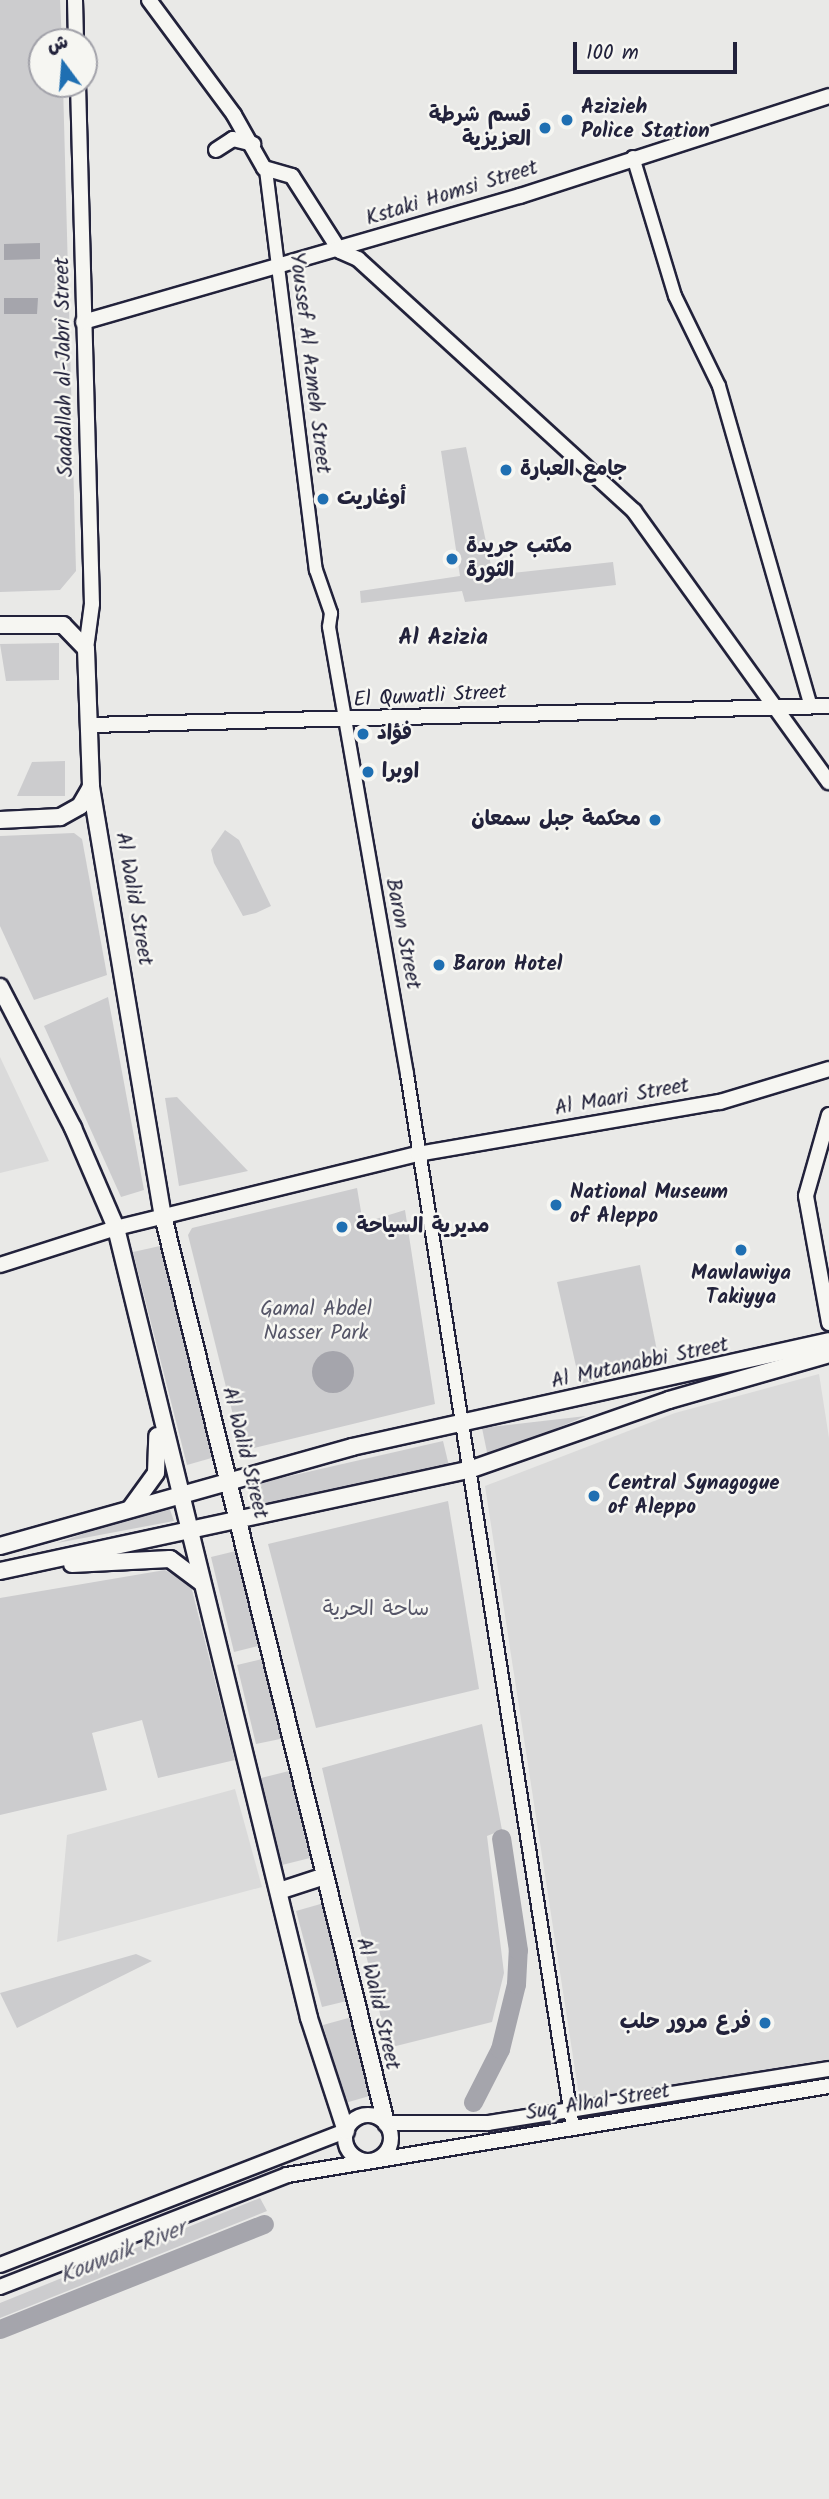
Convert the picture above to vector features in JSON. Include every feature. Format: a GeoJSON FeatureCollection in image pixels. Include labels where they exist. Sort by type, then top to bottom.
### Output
{"type":"FeatureCollection","features":[{"type":"Feature","properties":{"kind":"main road"},"geometry":{"type":"LineString","coordinates":[[75,0],[76,28]]}},
{"type":"Feature","properties":{"kind":"main road"},"geometry":{"type":"LineString","coordinates":[[149,0],[254,144],[266,170],[292,176],[340,251],[358,259],[634,511],[772,707],[829,782]]}},
{"type":"Feature","properties":{"kind":"main road","name":"Kstaki Homsi Street"},"geometry":{"type":"LineString","coordinates":[[83,322],[340,251],[829,96]]}},
{"type":"Feature","properties":{"kind":"main road","name":"Saadallah al-Jabri Street"},"geometry":{"type":"LineString","coordinates":[[78,98],[92,604],[86,649]]}},
{"type":"Feature","properties":{"kind":"main road"},"geometry":{"type":"LineString","coordinates":[[216,150],[233,139],[254,144]]}},
{"type":"Feature","properties":{"kind":"main road"},"geometry":{"type":"LineString","coordinates":[[0,625],[63,625],[86,649]]}},
{"type":"Feature","properties":{"kind":"main road","name":"Al Walid Street"},"geometry":{"type":"LineString","coordinates":[[86,649],[91,787],[163,1216],[386,2123]]}},
{"type":"Feature","properties":{"kind":"main road","name":"El Quwatli Street"},"geometry":{"type":"LineString","coordinates":[[90,725],[346,722],[829,706]]}},
{"type":"Feature","properties":{"kind":"main road"},"geometry":{"type":"LineString","coordinates":[[0,820],[60,817],[80,806],[91,787]]}},
{"type":"Feature","properties":{"kind":"main road"},"geometry":{"type":"LineString","coordinates":[[0,987],[73,1128],[116,1228],[334,2111],[346,2131],[353,2157],[373,2161],[391,2142],[386,2123],[367,2115],[346,2131],[0,2265]]}},
{"type":"Feature","properties":{"kind":"main road","name":"Al Maari Street"},"geometry":{"type":"LineString","coordinates":[[0,1265],[116,1228],[418,1154],[720,1102],[829,1069]]}},
{"type":"Feature","properties":{"kind":"main road"},"geometry":{"type":"LineString","coordinates":[[829,1115],[806,1196],[829,1323]]}},
{"type":"Feature","properties":{"kind":"main road","name":"Al Mutanabbi Street"},"geometry":{"type":"LineString","coordinates":[[0,1546],[230,1480],[459,1422],[829,1341]]}},
{"type":"Feature","properties":{"kind":"main road"},"geometry":{"type":"LineString","coordinates":[[7,1569],[240,1524],[468,1469],[669,1400],[829,1354]]}},
{"type":"Feature","properties":{"kind":"main road"},"geometry":{"type":"LineString","coordinates":[[130,1509],[159,1462],[157,1399]]}},
{"type":"Feature","properties":{"kind":"main road"},"geometry":{"type":"LineString","coordinates":[[7,1569],[170,1559],[205,1588]]}},
{"type":"Feature","properties":{"kind":"main road"},"geometry":{"type":"LineString","coordinates":[[279,1891],[325,1876]]}},
{"type":"Feature","properties":{"kind":"main road","name":"Suq Alhal Street"},"geometry":{"type":"LineString","coordinates":[[386,2123],[462,2126],[570,2112],[829,2069]]}},
{"type":"Feature","properties":{"kind":"main road","name":"Suq Alhal Street"},"geometry":{"type":"LineString","coordinates":[[0,2287],[257,2184],[373,2161],[829,2086]]}},
{"type":"Feature","properties":{"kind":"street"},"geometry":{"type":"LineString","coordinates":[[633,157],[675,296],[719,386],[811,706]]}},
{"type":"Feature","properties":{"kind":"street","name":"Youssef Al Azmeh Street"},"geometry":{"type":"LineString","coordinates":[[266,170],[276,268],[316,570],[331,613],[346,722]]}},
{"type":"Feature","properties":{"kind":"street","name":"Baron Street"},"geometry":{"type":"LineString","coordinates":[[346,722],[418,1154],[573,2128]]}},
{"type":"Feature","properties":{"kind":"shaded area"},"geometry":{"type":"Polygon","coordinates":[[[40,243],[40,259],[4,260],[4,244],[40,243]]]}},
{"type":"Feature","properties":{"kind":"shaded area"},"geometry":{"type":"Polygon","coordinates":[[[4,298],[38,298],[37,314],[4,314],[4,298]]]}},
{"type":"Feature","properties":{"kind":"shaded area"},"geometry":{"type":"Polygon","coordinates":[[[0,1057],[49,1161],[0,1173],[0,1057]]]}},
{"type":"Feature","properties":{"kind":"shaded area"},"geometry":{"type":"Polygon","coordinates":[[[333,1351],[348,1357],[354,1372],[348,1387],[333,1393],[318,1387],[312,1372],[318,1357],[333,1351]]]}},
{"type":"Feature","properties":{"kind":"shaded area"},"geometry":{"type":"Polygon","coordinates":[[[819,1374],[829,1438],[829,2059],[580,2102],[485,1486],[675,1413],[819,1374]]]}},
{"type":"Feature","properties":{"kind":"shaded area"},"geometry":{"type":"Polygon","coordinates":[[[235,1789],[262,1887],[57,1942],[67,1835],[235,1789]]]}},
{"type":"Feature","properties":{"kind":"green space"},"geometry":{"type":"Polygon","coordinates":[[[0,0],[60,0],[61,28],[28,28],[28,98],[63,98],[76,571],[60,590],[0,592],[0,0]]]}},
{"type":"Feature","properties":{"kind":"green space"},"geometry":{"type":"Polygon","coordinates":[[[466,447],[493,575],[613,562],[616,585],[465,602],[462,591],[361,603],[360,591],[460,576],[441,451],[466,447]]]}},
{"type":"Feature","properties":{"kind":"green space"},"geometry":{"type":"Polygon","coordinates":[[[59,643],[59,680],[6,681],[0,644],[59,643]]]}},
{"type":"Feature","properties":{"kind":"green space"},"geometry":{"type":"Polygon","coordinates":[[[65,761],[65,796],[17,796],[32,762],[65,761]]]}},
{"type":"Feature","properties":{"kind":"green space"},"geometry":{"type":"Polygon","coordinates":[[[225,830],[239,840],[271,906],[243,916],[214,863],[211,850],[225,830]]]}},
{"type":"Feature","properties":{"kind":"green space"},"geometry":{"type":"Polygon","coordinates":[[[74,833],[82,839],[107,975],[34,1000],[0,926],[0,836],[74,833]]]}},
{"type":"Feature","properties":{"kind":"green space"},"geometry":{"type":"Polygon","coordinates":[[[108,997],[144,1190],[121,1197],[44,1026],[108,997]]]}},
{"type":"Feature","properties":{"kind":"green space"},"geometry":{"type":"Polygon","coordinates":[[[177,1097],[248,1171],[179,1186],[165,1098],[177,1097]]]}},
{"type":"Feature","properties":{"kind":"green space","name":"Gamal Abdel Nasser Park"},"geometry":{"type":"Polygon","coordinates":[[[357,1188],[363,1223],[405,1210],[435,1404],[242,1451],[188,1235],[192,1228],[357,1188]]]}},
{"type":"Feature","properties":{"kind":"green space"},"geometry":{"type":"Polygon","coordinates":[[[160,1246],[215,1457],[187,1465],[133,1252],[160,1246]]]}},
{"type":"Feature","properties":{"kind":"green space"},"geometry":{"type":"Polygon","coordinates":[[[640,1265],[660,1366],[580,1384],[557,1282],[640,1265]]]}},
{"type":"Feature","properties":{"kind":"green space"},"geometry":{"type":"Polygon","coordinates":[[[586,1416],[488,1457],[482,1428],[586,1416]]]}},
{"type":"Feature","properties":{"kind":"green space"},"geometry":{"type":"Polygon","coordinates":[[[443,1441],[449,1466],[257,1510],[251,1485],[443,1441]]]}},
{"type":"Feature","properties":{"kind":"green space","name":"ساحة الحرية"},"geometry":{"type":"Polygon","coordinates":[[[448,1501],[479,1689],[316,1728],[268,1544],[448,1501]]]}},
{"type":"Feature","properties":{"kind":"green space"},"geometry":{"type":"Polygon","coordinates":[[[168,1504],[174,1521],[57,1543],[168,1504]]]}},
{"type":"Feature","properties":{"kind":"green space"},"geometry":{"type":"Polygon","coordinates":[[[240,1550],[262,1645],[234,1652],[211,1557],[240,1550]]]}},
{"type":"Feature","properties":{"kind":"green space"},"geometry":{"type":"Polygon","coordinates":[[[165,1570],[191,1586],[235,1760],[158,1778],[142,1720],[92,1733],[107,1790],[0,1815],[0,1598],[165,1570]]]}},
{"type":"Feature","properties":{"kind":"green space"},"geometry":{"type":"Polygon","coordinates":[[[266,1658],[285,1738],[256,1744],[237,1665],[266,1658]]]}},
{"type":"Feature","properties":{"kind":"green space"},"geometry":{"type":"Polygon","coordinates":[[[482,1724],[502,1830],[487,1836],[504,1973],[492,2022],[388,2048],[322,1768],[482,1724]]]}},
{"type":"Feature","properties":{"kind":"green space"},"geometry":{"type":"Polygon","coordinates":[[[289,1771],[310,1858],[282,1865],[261,1778],[289,1771]]]}},
{"type":"Feature","properties":{"kind":"green space"},"geometry":{"type":"Polygon","coordinates":[[[324,1903],[351,2000],[322,2007],[296,1911],[324,1903]]]}},
{"type":"Feature","properties":{"kind":"green space"},"geometry":{"type":"Polygon","coordinates":[[[136,1954],[152,1961],[17,2028],[0,1993],[136,1954]]]}},
{"type":"Feature","properties":{"kind":"green space"},"geometry":{"type":"Polygon","coordinates":[[[352,2017],[373,2095],[345,2103],[323,2025],[352,2017]]]}},
{"type":"Feature","properties":{"kind":"green space"},"geometry":{"type":"Polygon","coordinates":[[[260,2198],[267,2211],[0,2318],[0,2303],[260,2198]]]}},
{"type":"Feature","properties":{"kind":"waterway","name":"Kouwaik River"},"geometry":{"type":"LineString","coordinates":[[473,2102],[500,2049],[516,1984],[518,1950],[501,1838]]}},
{"type":"Feature","properties":{"kind":"waterway","name":"Kouwaik River"},"geometry":{"type":"LineString","coordinates":[[0,2329],[264,2224]]}},
{"type":"Feature","properties":{"kind":"place","name":"Azizieh Police Station"},"geometry":{"type":"Point","coordinates":[567,120]}},
{"type":"Feature","properties":{"kind":"place","name":"قسم شرطة العزيزية"},"geometry":{"type":"Point","coordinates":[545,128]}},
{"type":"Feature","properties":{"kind":"place","name":"جامع العبارة"},"geometry":{"type":"Point","coordinates":[506,470]}},
{"type":"Feature","properties":{"kind":"place","name":"أوغاريت"},"geometry":{"type":"Point","coordinates":[323,499]}},
{"type":"Feature","properties":{"kind":"place","name":"مكتب جريدة الثورة"},"geometry":{"type":"Point","coordinates":[452,559]}},
{"type":"Feature","properties":{"kind":"place","name":"فؤاد"},"geometry":{"type":"Point","coordinates":[363,734]}},
{"type":"Feature","properties":{"kind":"place","name":"اوبرا"},"geometry":{"type":"Point","coordinates":[368,772]}},
{"type":"Feature","properties":{"kind":"place","name":"محكمة جبل سمعان"},"geometry":{"type":"Point","coordinates":[655,820]}},
{"type":"Feature","properties":{"kind":"place","name":"Baron Hotel"},"geometry":{"type":"Point","coordinates":[439,965]}},
{"type":"Feature","properties":{"kind":"place","name":"National Museum of Aleppo"},"geometry":{"type":"Point","coordinates":[556,1205]}},
{"type":"Feature","properties":{"kind":"place","name":"مديرية السياحة"},"geometry":{"type":"Point","coordinates":[342,1227]}},
{"type":"Feature","properties":{"kind":"place","name":"Mawlawiya Takiyya"},"geometry":{"type":"Point","coordinates":[741,1250]}},
{"type":"Feature","properties":{"kind":"place","name":"Central Synagogue of Aleppo"},"geometry":{"type":"Point","coordinates":[594,1496]}},
{"type":"Feature","properties":{"kind":"place","name":"فرع مرور حلب"},"geometry":{"type":"Point","coordinates":[765,2023]}},
{"type":"Feature","properties":{"kind":"district","name":"Al Azizia"},"geometry":{"type":"Point","coordinates":[443,638]}}]}
